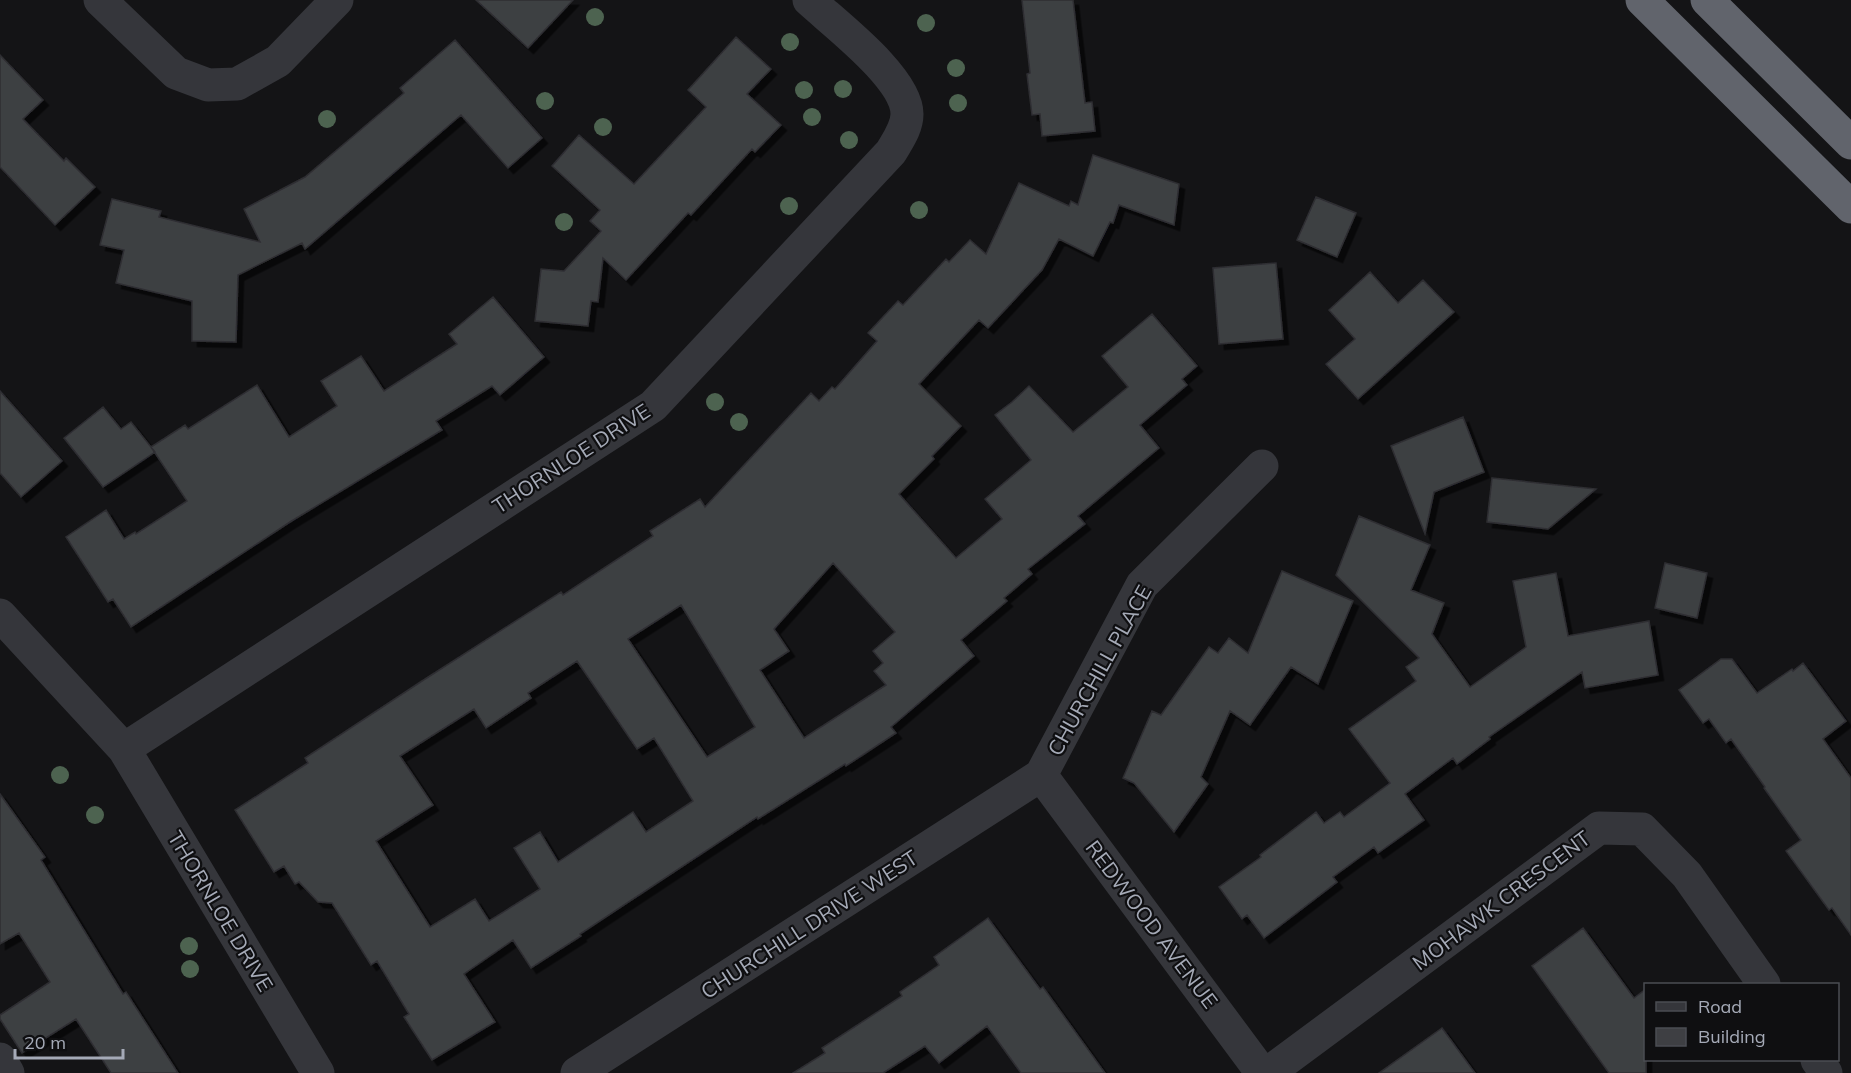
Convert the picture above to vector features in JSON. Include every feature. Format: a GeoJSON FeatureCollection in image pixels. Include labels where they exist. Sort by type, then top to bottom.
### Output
{"type":"FeatureCollection","features":[{"type":"Feature","properties":{"kind":"highway"},"geometry":{"type":"LineString","coordinates":[[1642,0],[1851,207]]}},
{"type":"Feature","properties":{"kind":"highway"},"geometry":{"type":"LineString","coordinates":[[1707,0],[1851,143]]}},
{"type":"Feature","properties":{"kind":"street"},"geometry":{"type":"LineString","coordinates":[[100,0],[176,73],[208,85],[237,84],[278,61],[337,0]]}},
{"type":"Feature","properties":{"kind":"street","name":"THORNLOE DRIVE"},"geometry":{"type":"LineString","coordinates":[[124,749],[653,406],[891,152],[903,133],[908,113],[901,92],[890,74],[808,0]]}},
{"type":"Feature","properties":{"kind":"street","name":"CHURCHILL PLACE"},"geometry":{"type":"LineString","coordinates":[[1041,775],[1142,585],[1262,466]]}},
{"type":"Feature","properties":{"kind":"street","name":"THORNLOE DRIVE"},"geometry":{"type":"LineString","coordinates":[[0,615],[124,749],[318,1073]]}},
{"type":"Feature","properties":{"kind":"street","name":"CHURCHILL DRIVE WEST"},"geometry":{"type":"LineString","coordinates":[[577,1073],[1041,775]]}},
{"type":"Feature","properties":{"kind":"street","name":"REDWOOD AVENUE"},"geometry":{"type":"LineString","coordinates":[[1041,775],[1262,1073]]}},
{"type":"Feature","properties":{"kind":"street","name":"MOHAWK CRESCENT"},"geometry":{"type":"LineString","coordinates":[[1268,1073],[1599,828],[1642,829],[1687,875],[1763,983]]}},
{"type":"Feature","properties":{"kind":"street"},"geometry":{"type":"LineString","coordinates":[[0,1059],[8,1073]]}},
{"type":"Feature","properties":{"kind":"building"},"geometry":{"type":"Polygon","coordinates":[[[476,0],[573,0],[528,48],[476,0]]]}},
{"type":"Feature","properties":{"kind":"building"},"geometry":{"type":"Polygon","coordinates":[[[1022,0],[1073,0],[1085,103],[1092,102],[1095,131],[1042,136],[1040,114],[1032,115],[1022,0]]]}},
{"type":"Feature","properties":{"kind":"building"},"geometry":{"type":"Polygon","coordinates":[[[736,37],[771,69],[747,94],[781,125],[755,152],[752,149],[691,215],[688,213],[626,280],[603,258],[598,302],[591,301],[588,326],[535,321],[541,269],[564,271],[601,231],[590,221],[600,210],[552,166],[579,135],[634,184],[706,107],[688,90],[736,37]]]}},
{"type":"Feature","properties":{"kind":"building"},"geometry":{"type":"Polygon","coordinates":[[[455,40],[542,138],[508,168],[461,115],[305,249],[302,243],[238,275],[236,342],[192,341],[192,301],[116,283],[124,250],[100,245],[112,199],[161,211],[159,217],[260,242],[244,209],[305,177],[404,93],[400,88],[455,40]]]}},
{"type":"Feature","properties":{"kind":"building"},"geometry":{"type":"Polygon","coordinates":[[[0,55],[43,100],[23,119],[64,161],[66,158],[95,187],[55,225],[0,167],[0,55]]]}},
{"type":"Feature","properties":{"kind":"building"},"geometry":{"type":"Polygon","coordinates":[[[1093,155],[1179,184],[1174,225],[1119,205],[1113,223],[1110,222],[1093,256],[1059,239],[1042,270],[988,328],[979,320],[919,384],[961,426],[932,456],[934,459],[899,494],[956,558],[1002,519],[985,499],[1031,460],[995,415],[1029,386],[1073,432],[1128,387],[1102,356],[1152,314],[1197,366],[1182,379],[1187,385],[1140,425],[1159,448],[1078,516],[1085,524],[1028,569],[1032,574],[1004,598],[1007,601],[961,640],[974,656],[891,727],[896,733],[846,766],[845,764],[758,819],[757,817],[531,968],[513,940],[464,974],[495,1022],[432,1060],[404,1017],[409,1014],[377,961],[371,965],[332,903],[318,902],[299,882],[295,884],[284,866],[274,872],[235,810],[308,763],[305,758],[422,681],[561,592],[563,595],[653,536],[650,531],[700,499],[705,507],[811,393],[819,401],[832,387],[835,389],[877,341],[868,333],[898,301],[903,305],[946,259],[949,262],[970,240],[986,254],[1019,183],[1069,206],[1071,201],[1078,205],[1093,155]],[[833,563],[774,629],[789,651],[760,670],[804,738],[886,685],[874,671],[883,663],[873,651],[895,632],[833,563]],[[681,605],[628,639],[707,757],[755,727],[681,605]],[[577,661],[528,693],[531,698],[486,728],[474,709],[400,756],[433,805],[376,841],[430,927],[475,899],[489,921],[540,889],[514,848],[540,832],[558,862],[633,812],[646,832],[693,801],[654,738],[637,749],[577,661]]]}},
{"type":"Feature","properties":{"kind":"building"},"geometry":{"type":"Polygon","coordinates":[[[1316,197],[1356,213],[1337,257],[1297,240],[1316,197]]]}},
{"type":"Feature","properties":{"kind":"building"},"geometry":{"type":"Polygon","coordinates":[[[1276,263],[1283,339],[1219,344],[1213,268],[1276,263]]]}},
{"type":"Feature","properties":{"kind":"building"},"geometry":{"type":"Polygon","coordinates":[[[1370,272],[1398,303],[1423,280],[1454,312],[1358,399],[1326,364],[1355,339],[1329,310],[1370,272]]]}},
{"type":"Feature","properties":{"kind":"building"},"geometry":{"type":"Polygon","coordinates":[[[493,297],[544,357],[500,395],[492,386],[436,421],[442,430],[290,522],[131,627],[113,599],[108,602],[66,537],[106,510],[124,539],[135,532],[136,534],[187,501],[151,447],[185,425],[188,429],[257,385],[289,437],[337,406],[321,381],[361,356],[384,391],[457,344],[449,334],[493,297]]]}},
{"type":"Feature","properties":{"kind":"building"},"geometry":{"type":"Polygon","coordinates":[[[0,391],[62,461],[21,497],[0,473],[0,391]]]}},
{"type":"Feature","properties":{"kind":"building"},"geometry":{"type":"Polygon","coordinates":[[[103,407],[121,429],[131,422],[155,452],[103,487],[64,438],[103,407]]]}},
{"type":"Feature","properties":{"kind":"building"},"geometry":{"type":"Polygon","coordinates":[[[1463,417],[1484,472],[1434,492],[1425,534],[1391,446],[1463,417]]]}},
{"type":"Feature","properties":{"kind":"building"},"geometry":{"type":"Polygon","coordinates":[[[1492,478],[1596,489],[1548,529],[1487,522],[1492,478]]]}},
{"type":"Feature","properties":{"kind":"building"},"geometry":{"type":"Polygon","coordinates":[[[1359,516],[1430,545],[1411,590],[1444,603],[1432,634],[1470,687],[1526,647],[1513,581],[1556,573],[1568,636],[1649,621],[1658,675],[1585,688],[1582,672],[1489,737],[1490,739],[1457,764],[1453,758],[1405,794],[1424,820],[1378,853],[1374,847],[1333,877],[1337,882],[1264,938],[1247,915],[1242,919],[1219,887],[1261,857],[1260,855],[1316,812],[1324,823],[1340,812],[1344,817],[1390,783],[1349,729],[1416,681],[1406,667],[1419,658],[1336,575],[1359,516]]]}},
{"type":"Feature","properties":{"kind":"building"},"geometry":{"type":"Polygon","coordinates":[[[1665,563],[1707,573],[1697,618],[1655,608],[1665,563]]]}},
{"type":"Feature","properties":{"kind":"building"},"geometry":{"type":"Polygon","coordinates":[[[1282,571],[1353,601],[1318,684],[1291,667],[1250,725],[1230,711],[1201,777],[1208,784],[1174,832],[1134,783],[1123,778],[1152,711],[1161,715],[1209,647],[1218,653],[1229,638],[1248,653],[1282,571]]]}},
{"type":"Feature","properties":{"kind":"building"},"geometry":{"type":"Polygon","coordinates":[[[1721,659],[1732,659],[1757,693],[1803,663],[1846,721],[1823,739],[1851,778],[1851,935],[1832,908],[1829,910],[1786,851],[1801,840],[1765,787],[1731,739],[1726,743],[1709,719],[1703,723],[1679,690],[1721,659]]]}},
{"type":"Feature","properties":{"kind":"building"},"geometry":{"type":"Polygon","coordinates":[[[0,794],[45,857],[41,860],[123,994],[126,992],[178,1073],[111,1073],[76,1019],[22,1053],[0,1019],[0,1015],[50,982],[19,933],[0,944],[0,794]]]}},
{"type":"Feature","properties":{"kind":"building"},"geometry":{"type":"Polygon","coordinates":[[[988,918],[1040,989],[1043,987],[1105,1073],[1021,1073],[987,1026],[939,1063],[925,1046],[883,1073],[793,1073],[825,1053],[822,1048],[902,996],[900,992],[939,965],[934,957],[988,918]]]}},
{"type":"Feature","properties":{"kind":"building"},"geometry":{"type":"Polygon","coordinates":[[[1583,928],[1634,998],[1644,990],[1646,1073],[1609,1073],[1532,966],[1583,928]]]}},
{"type":"Feature","properties":{"kind":"building"},"geometry":{"type":"Polygon","coordinates":[[[1442,1028],[1475,1073],[1379,1073],[1442,1028]]]}}]}
